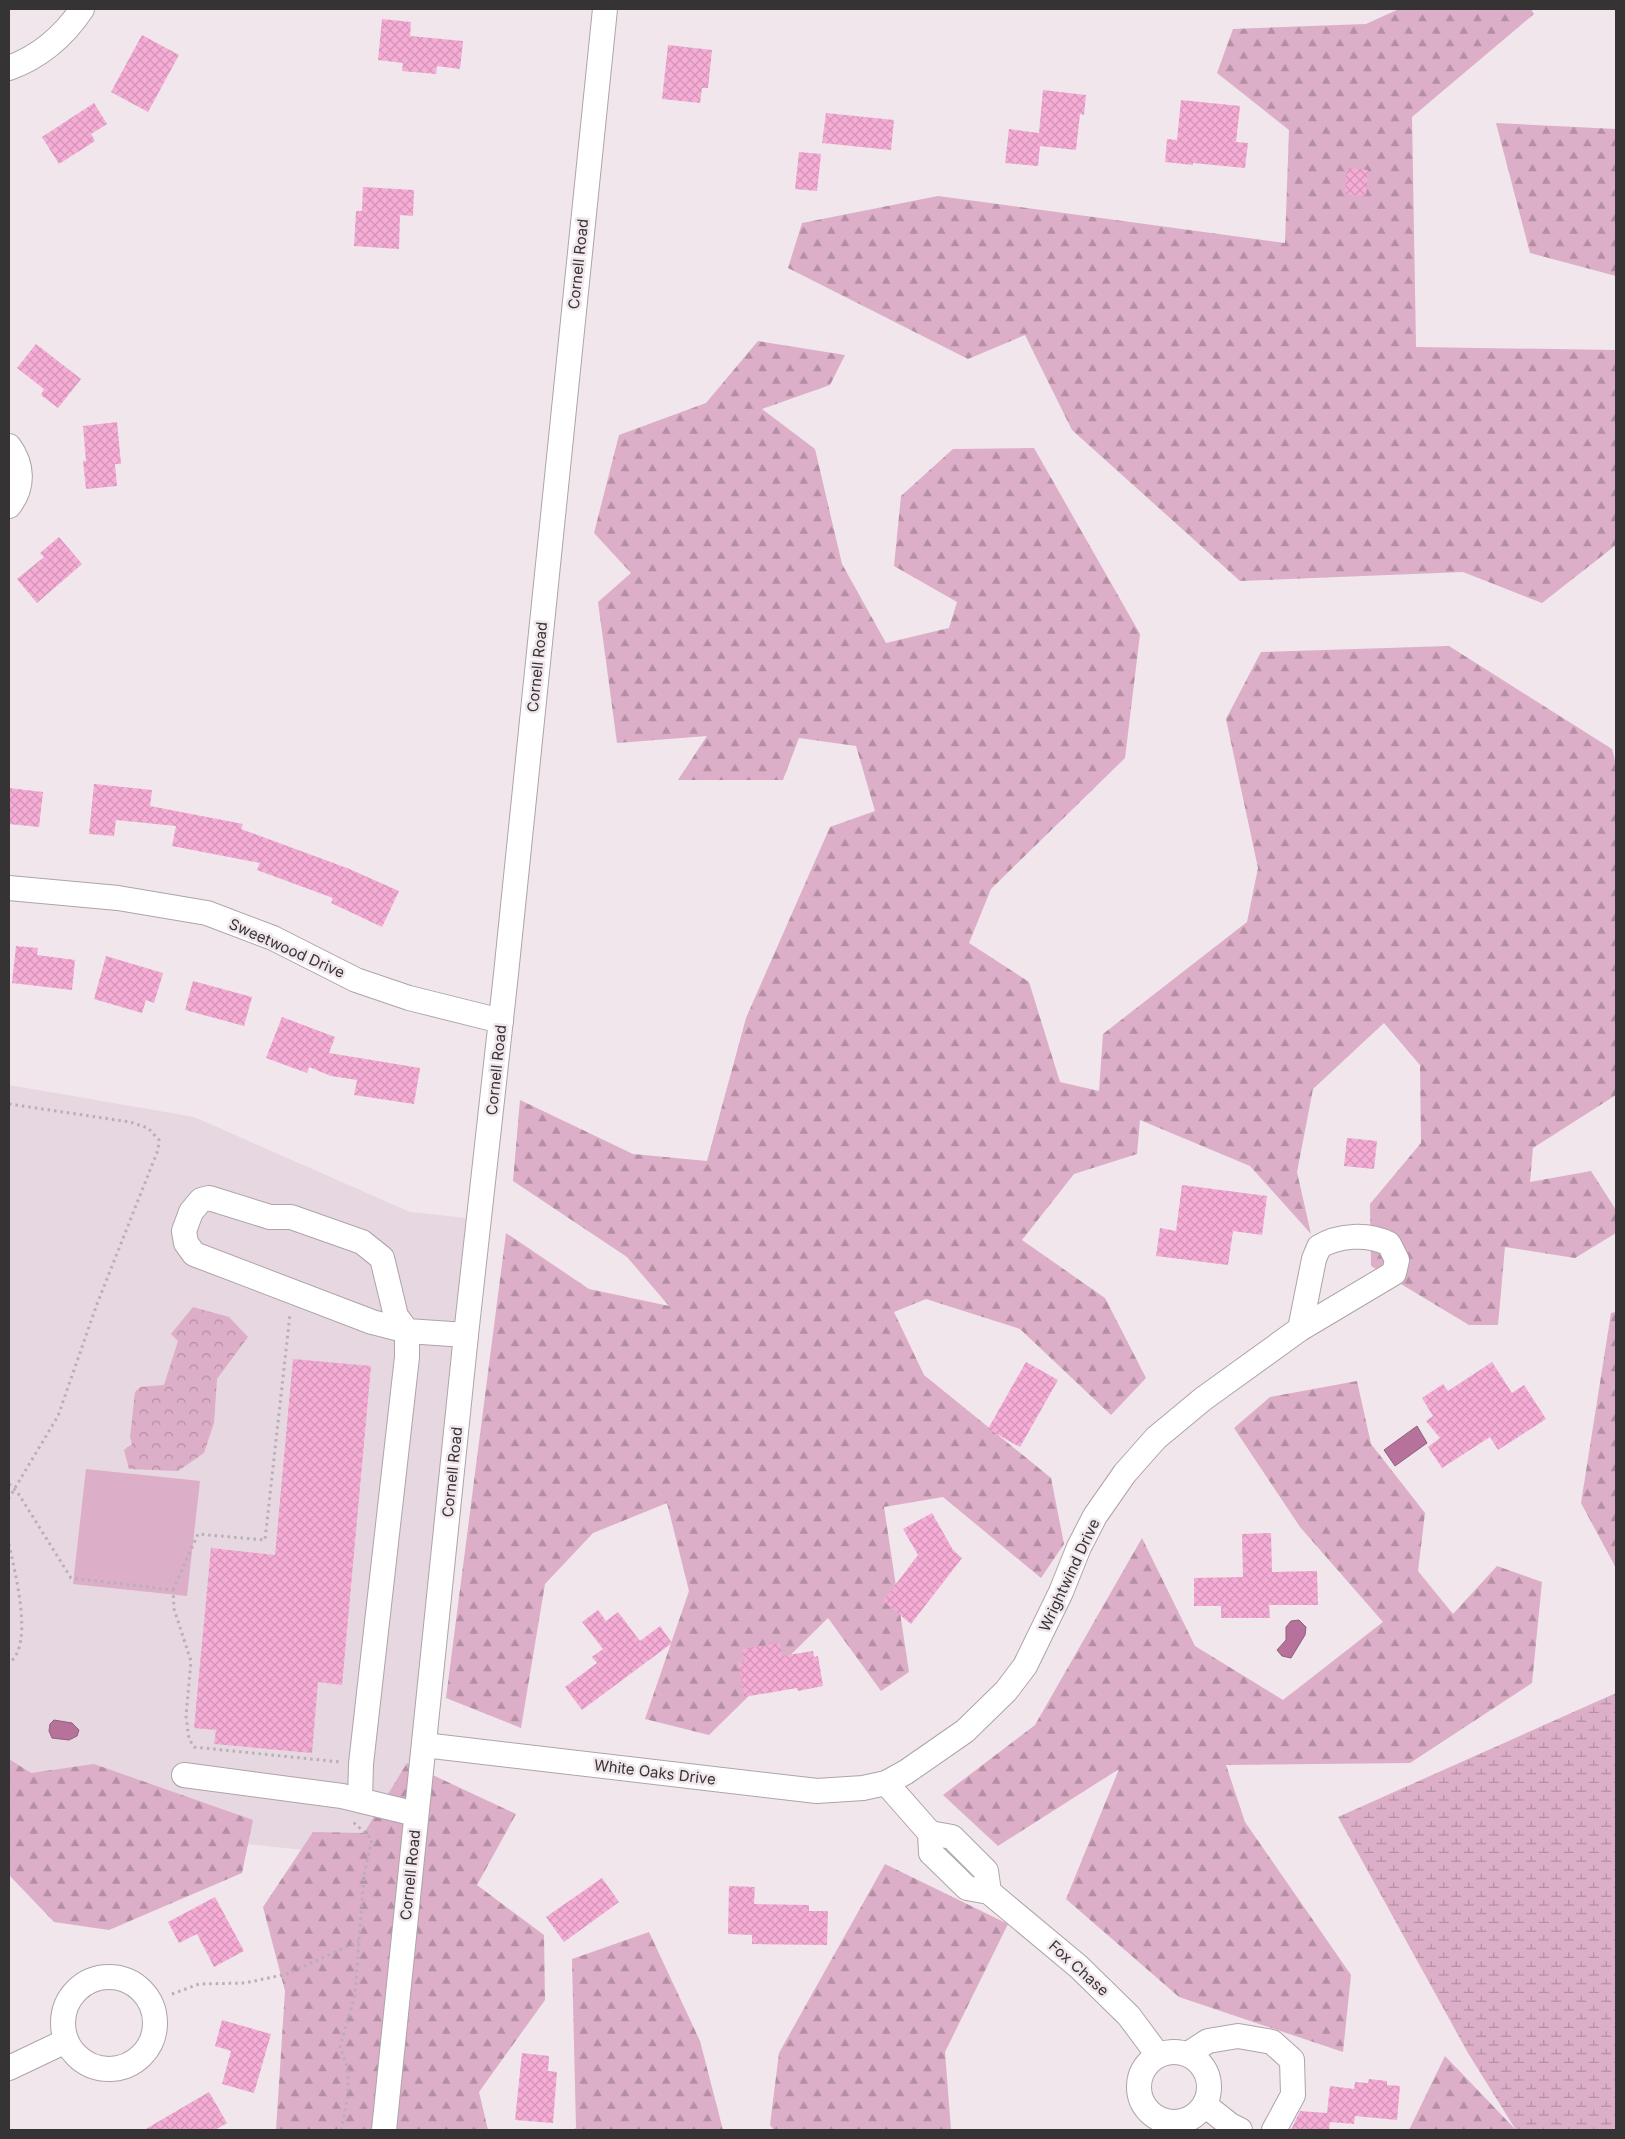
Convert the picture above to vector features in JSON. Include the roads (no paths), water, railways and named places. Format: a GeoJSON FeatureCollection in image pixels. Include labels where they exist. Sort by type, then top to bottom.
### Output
{"type":"FeatureCollection","features":[{"type":"Feature","properties":{"kind":"street"},"geometry":{"type":"LineString","coordinates":[[9,68],[27,60],[49,46],[71,24],[82,9]]}},
{"type":"Feature","properties":{"kind":"street","name":"Cornell Road"},"geometry":{"type":"LineString","coordinates":[[384,2130],[605,9]]}},
{"type":"Feature","properties":{"kind":"street"},"geometry":{"type":"LineString","coordinates":[[9,446],[19,465],[20,477],[18,489],[9,506]]}},
{"type":"Feature","properties":{"kind":"street","name":"Sweetwood Drive"},"geometry":{"type":"LineString","coordinates":[[9,888],[118,898],[207,913],[273,938],[356,980],[408,998],[501,1021]]}},
{"type":"Feature","properties":{"kind":"street"},"geometry":{"type":"LineString","coordinates":[[355,1810],[407,1357],[407,1331],[396,1316],[382,1258],[362,1242],[292,1217],[270,1217],[219,1199],[209,1198],[201,1200],[191,1212],[184,1231],[186,1244],[194,1254],[372,1322],[407,1331],[466,1335]]}},
{"type":"Feature","properties":{"kind":"street","name":"Wrightwind Drive"},"geometry":{"type":"LineString","coordinates":[[886,1783],[906,1772],[965,1731],[1006,1691],[1025,1666],[1037,1643],[1079,1546],[1096,1516],[1125,1473],[1156,1438],[1203,1399],[1300,1329]]}},
{"type":"Feature","properties":{"kind":"street","name":"White Oaks Drive"},"geometry":{"type":"LineString","coordinates":[[424,1745],[817,1791],[864,1788],[886,1783]]}},
{"type":"Feature","properties":{"kind":"street"},"geometry":{"type":"LineString","coordinates":[[184,1776],[355,1810],[416,1814]]}},
{"type":"Feature","properties":{"kind":"street","name":"Fox Chase"},"geometry":{"type":"LineString","coordinates":[[886,1783],[930,1833],[931,1853],[967,1888],[989,1892],[1079,1967],[1130,2016],[1158,2055]]}},
{"type":"Feature","properties":{"kind":"street"},"geometry":{"type":"LineString","coordinates":[[1188,2054],[1208,2041],[1238,2036],[1272,2042],[1292,2060],[1293,2095],[1274,2130]]}},
{"type":"Feature","properties":{"kind":"street"},"geometry":{"type":"LineString","coordinates":[[9,2068],[66,2041]]}},
{"type":"Feature","properties":{"kind":"street"},"geometry":{"type":"LineString","coordinates":[[1178,2052],[1188,2054],[1204,2067],[1210,2086],[1204,2105],[1198,2113],[1190,2119],[1170,2122],[1152,2114],[1144,2107],[1139,2093],[1140,2078],[1150,2061],[1158,2055],[1178,2052]]}},
{"type":"Feature","properties":{"kind":"street"},"geometry":{"type":"LineString","coordinates":[[1204,2105],[1230,2125],[1240,2130]]}}]}
